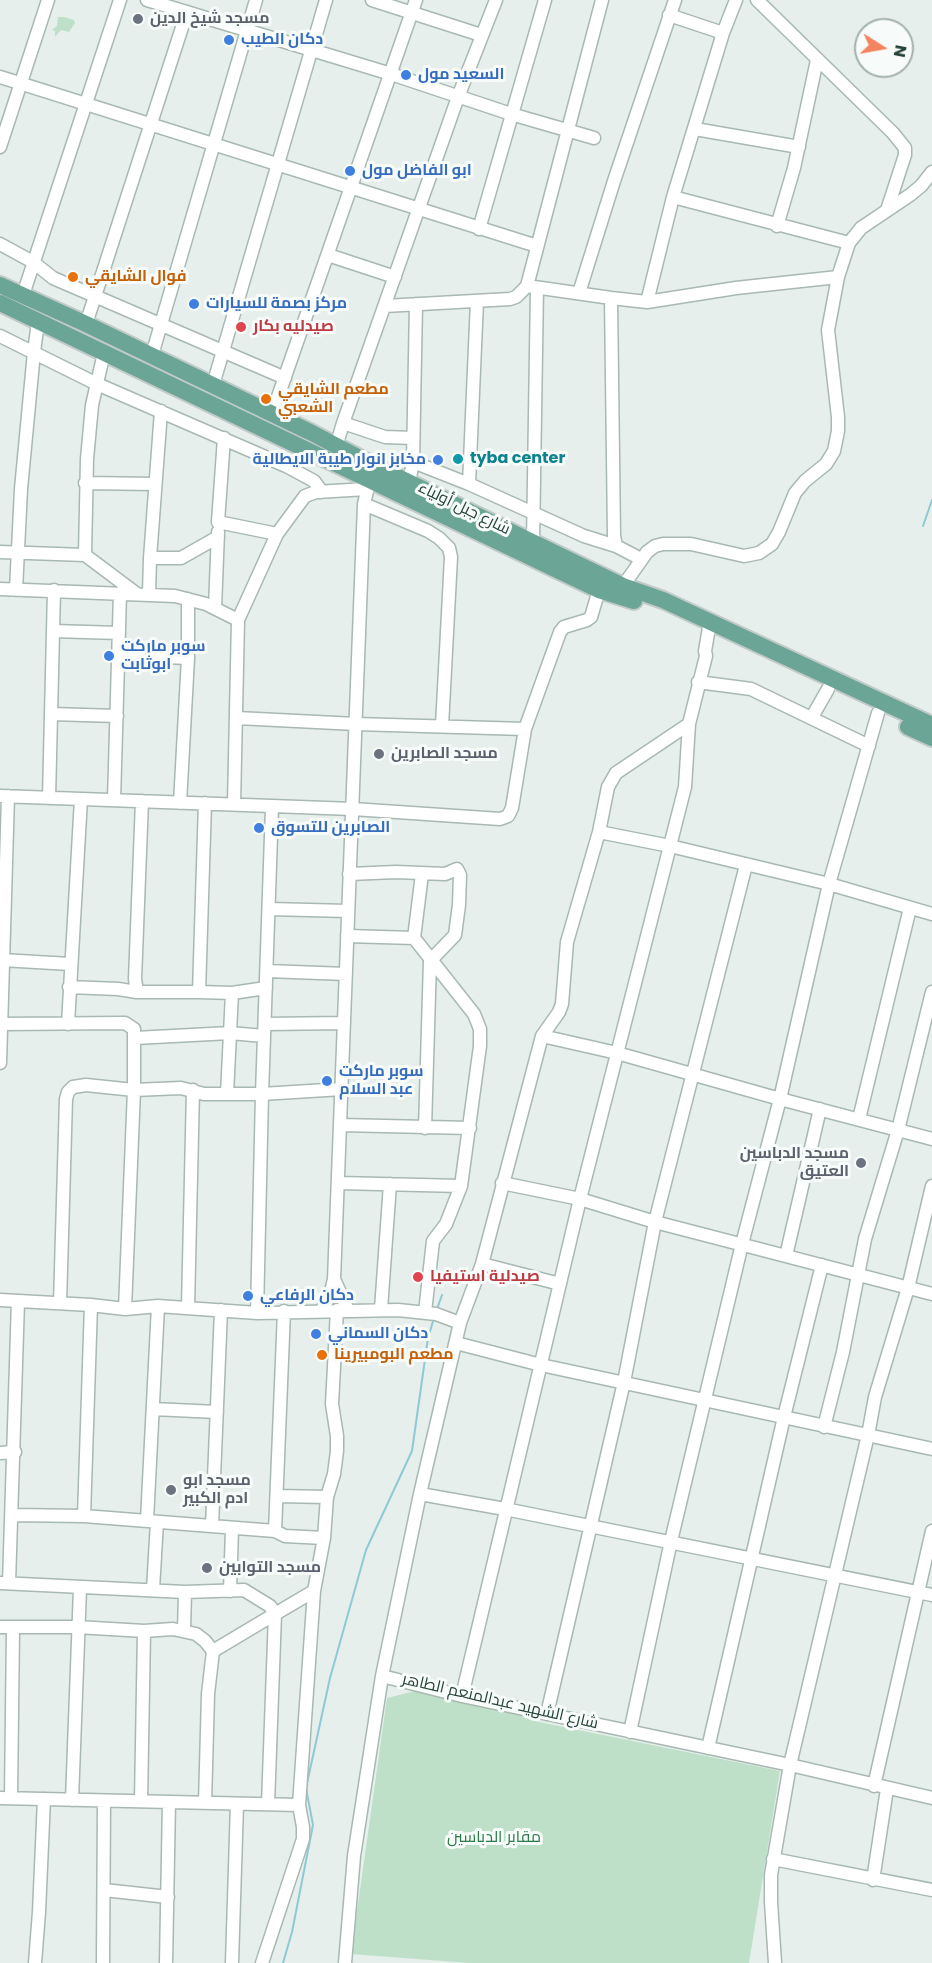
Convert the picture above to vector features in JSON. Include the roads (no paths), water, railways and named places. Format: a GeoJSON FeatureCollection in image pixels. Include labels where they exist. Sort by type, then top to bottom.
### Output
{"type":"FeatureCollection","features":[{"type":"Feature","properties":{"kind":"main road","name":"شارع جبل أولياء"},"geometry":{"type":"LineString","coordinates":[[0,285],[312,433],[336,447],[370,478],[409,482],[623,586],[663,600],[828,689],[932,738]]}},
{"type":"Feature","properties":{"kind":"main road","name":"شارع جبل أولياء"},"geometry":{"type":"LineString","coordinates":[[0,303],[370,478],[599,590],[710,627],[932,725]]}},
{"type":"Feature","properties":{"kind":"street"},"geometry":{"type":"LineString","coordinates":[[0,147],[48,0]]}},
{"type":"Feature","properties":{"kind":"street"},"geometry":{"type":"LineString","coordinates":[[23,295],[120,0]]}},
{"type":"Feature","properties":{"kind":"street"},"geometry":{"type":"LineString","coordinates":[[147,0],[594,138]]}},
{"type":"Feature","properties":{"kind":"street"},"geometry":{"type":"LineString","coordinates":[[152,356],[256,0]]}},
{"type":"Feature","properties":{"kind":"street"},"geometry":{"type":"LineString","coordinates":[[213,385],[326,0]]}},
{"type":"Feature","properties":{"kind":"street"},"geometry":{"type":"LineString","coordinates":[[372,0],[481,36]]}},
{"type":"Feature","properties":{"kind":"street"},"geometry":{"type":"LineString","coordinates":[[273,414],[416,0]]}},
{"type":"Feature","properties":{"kind":"street"},"geometry":{"type":"LineString","coordinates":[[336,447],[458,97],[496,0]]}},
{"type":"Feature","properties":{"kind":"street"},"geometry":{"type":"LineString","coordinates":[[479,229],[545,0]]}},
{"type":"Feature","properties":{"kind":"street"},"geometry":{"type":"LineString","coordinates":[[533,542],[532,287],[537,246],[602,0]]}},
{"type":"Feature","properties":{"kind":"street"},"geometry":{"type":"LineString","coordinates":[[579,293],[675,0]]}},
{"type":"Feature","properties":{"kind":"street"},"geometry":{"type":"LineString","coordinates":[[647,302],[674,197],[735,0]]}},
{"type":"Feature","properties":{"kind":"street"},"geometry":{"type":"LineString","coordinates":[[757,0],[905,148],[887,210]]}},
{"type":"Feature","properties":{"kind":"street"},"geometry":{"type":"LineString","coordinates":[[86,324],[187,12]]}},
{"type":"Feature","properties":{"kind":"street"},"geometry":{"type":"LineString","coordinates":[[669,15],[723,33]]}},
{"type":"Feature","properties":{"kind":"street"},"geometry":{"type":"LineString","coordinates":[[777,226],[799,147],[817,60]]}},
{"type":"Feature","properties":{"kind":"street"},"geometry":{"type":"LineString","coordinates":[[0,77],[537,246]]}},
{"type":"Feature","properties":{"kind":"street"},"geometry":{"type":"LineString","coordinates":[[695,129],[799,147]]}},
{"type":"Feature","properties":{"kind":"street"},"geometry":{"type":"LineString","coordinates":[[623,586],[641,559],[652,548],[663,544],[692,544],[744,556],[759,553],[772,544],[795,493],[805,481],[826,464],[834,451],[838,417],[828,330],[838,277],[849,243],[861,228],[921,186],[932,172]]}},
{"type":"Feature","properties":{"kind":"street"},"geometry":{"type":"LineString","coordinates":[[674,197],[777,226],[849,243]]}},
{"type":"Feature","properties":{"kind":"street"},"geometry":{"type":"LineString","coordinates":[[0,244],[33,262],[53,279],[285,378]]}},
{"type":"Feature","properties":{"kind":"street"},"geometry":{"type":"LineString","coordinates":[[328,255],[395,277]]}},
{"type":"Feature","properties":{"kind":"street"},"geometry":{"type":"LineString","coordinates":[[385,306],[510,299],[532,287],[647,302],[736,288],[838,277]]}},
{"type":"Feature","properties":{"kind":"street"},"geometry":{"type":"LineString","coordinates":[[611,298],[616,546]]}},
{"type":"Feature","properties":{"kind":"street"},"geometry":{"type":"LineString","coordinates":[[469,484],[477,302]]}},
{"type":"Feature","properties":{"kind":"street"},"geometry":{"type":"LineString","coordinates":[[409,482],[413,462],[416,304]]}},
{"type":"Feature","properties":{"kind":"street"},"geometry":{"type":"LineString","coordinates":[[16,590],[21,489],[38,322]]}},
{"type":"Feature","properties":{"kind":"street"},"geometry":{"type":"LineString","coordinates":[[0,336],[97,384],[309,477],[322,492]]}},
{"type":"Feature","properties":{"kind":"street"},"geometry":{"type":"LineString","coordinates":[[85,555],[85,483],[92,405],[104,352]]}},
{"type":"Feature","properties":{"kind":"street"},"geometry":{"type":"LineString","coordinates":[[143,594],[150,558],[161,411]]}},
{"type":"Feature","properties":{"kind":"street"},"geometry":{"type":"LineString","coordinates":[[343,423],[385,437],[413,438]]}},
{"type":"Feature","properties":{"kind":"street"},"geometry":{"type":"LineString","coordinates":[[215,608],[224,438]]}},
{"type":"Feature","properties":{"kind":"street"},"geometry":{"type":"LineString","coordinates":[[413,462],[469,484],[584,536],[616,546],[641,559]]}},
{"type":"Feature","properties":{"kind":"street"},"geometry":{"type":"LineString","coordinates":[[234,804],[238,620],[277,534],[305,496],[370,478],[364,504],[334,1279],[330,1296],[321,1311]]}},
{"type":"Feature","properties":{"kind":"street"},"geometry":{"type":"LineString","coordinates":[[85,483],[155,484]]}},
{"type":"Feature","properties":{"kind":"street"},"geometry":{"type":"LineString","coordinates":[[364,504],[428,531],[449,548],[451,557],[442,726]]}},
{"type":"Feature","properties":{"kind":"street"},"geometry":{"type":"LineString","coordinates":[[219,522],[277,534]]}},
{"type":"Feature","properties":{"kind":"street"},"geometry":{"type":"LineString","coordinates":[[150,558],[181,558],[218,537]]}},
{"type":"Feature","properties":{"kind":"street"},"geometry":{"type":"LineString","coordinates":[[0,552],[85,555],[143,594]]}},
{"type":"Feature","properties":{"kind":"street"},"geometry":{"type":"LineString","coordinates":[[0,589],[143,594],[188,598],[238,620]]}},
{"type":"Feature","properties":{"kind":"street"},"geometry":{"type":"LineString","coordinates":[[49,798],[54,590]]}},
{"type":"Feature","properties":{"kind":"street"},"geometry":{"type":"LineString","coordinates":[[0,1063],[4,796],[353,809],[500,819],[508,816],[512,808],[525,729],[560,632],[564,627],[587,620],[591,616],[599,590]]}},
{"type":"Feature","properties":{"kind":"street"},"geometry":{"type":"LineString","coordinates":[[114,800],[120,593]]}},
{"type":"Feature","properties":{"kind":"street"},"geometry":{"type":"LineString","coordinates":[[180,802],[188,658],[188,598]]}},
{"type":"Feature","properties":{"kind":"street"},"geometry":{"type":"LineString","coordinates":[[462,1696],[580,1199],[685,787],[689,724],[706,656],[710,627]]}},
{"type":"Feature","properties":{"kind":"street"},"geometry":{"type":"LineString","coordinates":[[53,631],[118,633]]}},
{"type":"Feature","properties":{"kind":"street"},"geometry":{"type":"LineString","coordinates":[[118,655],[188,658]]}},
{"type":"Feature","properties":{"kind":"street"},"geometry":{"type":"LineString","coordinates":[[698,682],[751,688],[869,746]]}},
{"type":"Feature","properties":{"kind":"street"},"geometry":{"type":"LineString","coordinates":[[812,717],[828,689]]}},
{"type":"Feature","properties":{"kind":"street"},"geometry":{"type":"LineString","coordinates":[[630,1732],[671,1542],[741,1244],[780,1099],[829,884],[878,713]]}},
{"type":"Feature","properties":{"kind":"street"},"geometry":{"type":"LineString","coordinates":[[51,714],[117,716]]}},
{"type":"Feature","properties":{"kind":"street"},"geometry":{"type":"LineString","coordinates":[[237,718],[525,729]]}},
{"type":"Feature","properties":{"kind":"street"},"geometry":{"type":"LineString","coordinates":[[689,724],[616,773],[608,787],[599,832],[567,942],[560,1012],[542,1036],[617,1053],[694,1076],[932,1139]]}},
{"type":"Feature","properties":{"kind":"street"},"geometry":{"type":"LineString","coordinates":[[68,1024],[81,799]]}},
{"type":"Feature","properties":{"kind":"street"},"geometry":{"type":"LineString","coordinates":[[137,992],[135,978],[142,801]]}},
{"type":"Feature","properties":{"kind":"street"},"geometry":{"type":"LineString","coordinates":[[199,992],[205,804]]}},
{"type":"Feature","properties":{"kind":"street"},"geometry":{"type":"LineString","coordinates":[[257,1313],[262,1094],[273,807]]}},
{"type":"Feature","properties":{"kind":"street"},"geometry":{"type":"LineString","coordinates":[[599,832],[670,846],[829,884],[932,914]]}},
{"type":"Feature","properties":{"kind":"street"},"geometry":{"type":"LineString","coordinates":[[547,1714],[624,1382],[655,1222],[746,865]]}},
{"type":"Feature","properties":{"kind":"street"},"geometry":{"type":"LineString","coordinates":[[349,874],[396,872],[445,874],[457,869],[460,875],[455,935],[430,961],[425,1128]]}},
{"type":"Feature","properties":{"kind":"street"},"geometry":{"type":"LineString","coordinates":[[422,874],[414,938],[474,1014],[480,1029],[480,1046],[462,1186],[447,1224],[433,1241],[425,1312]]}},
{"type":"Feature","properties":{"kind":"street"},"geometry":{"type":"LineString","coordinates":[[859,1119],[910,908]]}},
{"type":"Feature","properties":{"kind":"street"},"geometry":{"type":"LineString","coordinates":[[269,909],[348,911]]}},
{"type":"Feature","properties":{"kind":"street"},"geometry":{"type":"LineString","coordinates":[[347,936],[414,938]]}},
{"type":"Feature","properties":{"kind":"street"},"geometry":{"type":"LineString","coordinates":[[2,960],[70,964]]}},
{"type":"Feature","properties":{"kind":"street"},"geometry":{"type":"LineString","coordinates":[[267,971],[346,974]]}},
{"type":"Feature","properties":{"kind":"street"},"geometry":{"type":"LineString","coordinates":[[69,987],[137,992],[232,993],[266,988]]}},
{"type":"Feature","properties":{"kind":"street"},"geometry":{"type":"LineString","coordinates":[[824,1426],[843,1352],[865,1239],[898,1130],[932,992]]}},
{"type":"Feature","properties":{"kind":"street"},"geometry":{"type":"LineString","coordinates":[[227,1094],[232,993]]}},
{"type":"Feature","properties":{"kind":"street"},"geometry":{"type":"LineString","coordinates":[[1,1024],[125,1023],[134,1029],[134,1090],[124,1310]]}},
{"type":"Feature","properties":{"kind":"street"},"geometry":{"type":"LineString","coordinates":[[135,1038],[230,1033],[344,1023]]}},
{"type":"Feature","properties":{"kind":"street","name":"شارع الشهيد عبدالمنعم الطاهر"},"geometry":{"type":"LineString","coordinates":[[542,1036],[482,1264],[460,1323],[420,1494],[382,1676],[462,1696],[790,1765],[932,1798]]}},
{"type":"Feature","properties":{"kind":"street"},"geometry":{"type":"LineString","coordinates":[[60,1303],[67,1095],[70,1089],[78,1085],[134,1090],[181,1088],[204,1094],[262,1094],[342,1089]]}},
{"type":"Feature","properties":{"kind":"street"},"geometry":{"type":"LineString","coordinates":[[188,1307],[193,1090]]}},
{"type":"Feature","properties":{"kind":"street"},"geometry":{"type":"LineString","coordinates":[[786,1256],[820,1109]]}},
{"type":"Feature","properties":{"kind":"street"},"geometry":{"type":"LineString","coordinates":[[341,1125],[470,1128]]}},
{"type":"Feature","properties":{"kind":"street"},"geometry":{"type":"LineString","coordinates":[[339,1183],[462,1186]]}},
{"type":"Feature","properties":{"kind":"street"},"geometry":{"type":"LineString","coordinates":[[502,1183],[580,1199],[655,1222],[932,1294]]}},
{"type":"Feature","properties":{"kind":"street"},"geometry":{"type":"LineString","coordinates":[[381,1309],[390,1185]]}},
{"type":"Feature","properties":{"kind":"street"},"geometry":{"type":"LineString","coordinates":[[775,1963],[771,1902],[774,1859],[790,1765],[836,1576],[879,1380],[908,1288],[932,1186]]}},
{"type":"Feature","properties":{"kind":"street"},"geometry":{"type":"LineString","coordinates":[[482,1264],[560,1284]]}},
{"type":"Feature","properties":{"kind":"street"},"geometry":{"type":"LineString","coordinates":[[708,1748],[784,1417],[822,1265]]}},
{"type":"Feature","properties":{"kind":"street"},"geometry":{"type":"LineString","coordinates":[[262,1963],[302,1845],[303,1827],[299,1805],[314,1591],[324,1538],[327,1497],[334,1474],[337,1451],[332,1404],[342,1310],[334,1279]]}},
{"type":"Feature","properties":{"kind":"street"},"geometry":{"type":"LineString","coordinates":[[0,1300],[91,1305],[124,1310],[158,1306],[257,1313],[381,1309],[425,1312],[444,1316],[460,1323]]}},
{"type":"Feature","properties":{"kind":"street"},"geometry":{"type":"LineString","coordinates":[[18,1301],[13,1515],[5,1583],[185,1592],[244,1590],[270,1606],[275,1614],[268,1804]]}},
{"type":"Feature","properties":{"kind":"street"},"geometry":{"type":"LineString","coordinates":[[84,1516],[91,1305]]}},
{"type":"Feature","properties":{"kind":"street"},"geometry":{"type":"LineString","coordinates":[[153,1589],[153,1409],[158,1306]]}},
{"type":"Feature","properties":{"kind":"street"},"geometry":{"type":"LineString","coordinates":[[212,1526],[221,1310]]}},
{"type":"Feature","properties":{"kind":"street"},"geometry":{"type":"LineString","coordinates":[[274,1531],[284,1311]]}},
{"type":"Feature","properties":{"kind":"street"},"geometry":{"type":"LineString","coordinates":[[456,1343],[541,1365],[932,1449]]}},
{"type":"Feature","properties":{"kind":"street"},"geometry":{"type":"LineString","coordinates":[[153,1409],[217,1412]]}},
{"type":"Feature","properties":{"kind":"street"},"geometry":{"type":"LineString","coordinates":[[0,1453],[15,1452]]}},
{"type":"Feature","properties":{"kind":"street"},"geometry":{"type":"LineString","coordinates":[[420,1494],[932,1595]]}},
{"type":"Feature","properties":{"kind":"street"},"geometry":{"type":"LineString","coordinates":[[277,1496],[327,1497]]}},
{"type":"Feature","properties":{"kind":"street"},"geometry":{"type":"LineString","coordinates":[[13,1515],[84,1516],[152,1521],[274,1531],[285,1536],[324,1538]]}},
{"type":"Feature","properties":{"kind":"street"},"geometry":{"type":"LineString","coordinates":[[230,1591],[232,1528]]}},
{"type":"Feature","properties":{"kind":"street"},"geometry":{"type":"LineString","coordinates":[[874,1786],[932,1531]]}},
{"type":"Feature","properties":{"kind":"street"},"geometry":{"type":"LineString","coordinates":[[72,1800],[80,1588]]}},
{"type":"Feature","properties":{"kind":"street"},"geometry":{"type":"LineString","coordinates":[[213,1651],[314,1591]]}},
{"type":"Feature","properties":{"kind":"street"},"geometry":{"type":"LineString","coordinates":[[184,1631],[185,1592]]}},
{"type":"Feature","properties":{"kind":"street"},"geometry":{"type":"LineString","coordinates":[[0,1627],[77,1627],[144,1631],[162,1629],[196,1634],[205,1641],[213,1651],[208,1694],[205,1803]]}},
{"type":"Feature","properties":{"kind":"street"},"geometry":{"type":"LineString","coordinates":[[13,1627],[6,1798],[299,1805]]}},
{"type":"Feature","properties":{"kind":"street"},"geometry":{"type":"LineString","coordinates":[[141,1801],[144,1631]]}},
{"type":"Feature","properties":{"kind":"street"},"geometry":{"type":"LineString","coordinates":[[345,1963],[354,1856],[382,1676]]}},
{"type":"Feature","properties":{"kind":"street"},"geometry":{"type":"LineString","coordinates":[[873,1880],[887,1789]]}},
{"type":"Feature","properties":{"kind":"street"},"geometry":{"type":"LineString","coordinates":[[35,1963],[44,1799]]}},
{"type":"Feature","properties":{"kind":"street"},"geometry":{"type":"LineString","coordinates":[[103,1963],[104,1800]]}},
{"type":"Feature","properties":{"kind":"street"},"geometry":{"type":"LineString","coordinates":[[166,1963],[170,1802]]}},
{"type":"Feature","properties":{"kind":"street"},"geometry":{"type":"LineString","coordinates":[[232,1963],[237,1804]]}},
{"type":"Feature","properties":{"kind":"street"},"geometry":{"type":"LineString","coordinates":[[774,1859],[932,1890]]}},
{"type":"Feature","properties":{"kind":"street"},"geometry":{"type":"LineString","coordinates":[[105,1890],[168,1898]]}},
{"type":"Feature","properties":{"kind":"waterway"},"geometry":{"type":"LineString","coordinates":[[923,526],[932,500]]}},
{"type":"Feature","properties":{"kind":"waterway"},"geometry":{"type":"LineString","coordinates":[[437,1309],[442,1295]]}},
{"type":"Feature","properties":{"kind":"waterway"},"geometry":{"type":"LineString","coordinates":[[283,1963],[292,1932],[313,1825],[306,1788],[330,1678],[366,1550],[412,1451],[428,1338],[434,1318]]}},
{"type":"Feature","properties":{"kind":"place","name":"مسجد شيخ الدين"},"geometry":{"type":"Point","coordinates":[138,19]}},
{"type":"Feature","properties":{"kind":"place","name":"دكان الطيب"},"geometry":{"type":"Point","coordinates":[229,40]}},
{"type":"Feature","properties":{"kind":"place","name":"السعيد مول"},"geometry":{"type":"Point","coordinates":[406,75]}},
{"type":"Feature","properties":{"kind":"place","name":"ابو الفاضل مول"},"geometry":{"type":"Point","coordinates":[350,171]}},
{"type":"Feature","properties":{"kind":"place","name":"فوال الشايقي"},"geometry":{"type":"Point","coordinates":[73,277]}},
{"type":"Feature","properties":{"kind":"place","name":"مركز بصمة للسيارات"},"geometry":{"type":"Point","coordinates":[194,304]}},
{"type":"Feature","properties":{"kind":"place","name":"صيدليه بكار"},"geometry":{"type":"Point","coordinates":[241,327]}},
{"type":"Feature","properties":{"kind":"place","name":"مطعم الشايقي الشعبي"},"geometry":{"type":"Point","coordinates":[266,399]}},
{"type":"Feature","properties":{"kind":"place","name":"tyba center"},"geometry":{"type":"Point","coordinates":[458,459]}},
{"type":"Feature","properties":{"kind":"place","name":"مخابز انوار طيبة الايطالية"},"geometry":{"type":"Point","coordinates":[438,460]}},
{"type":"Feature","properties":{"kind":"place","name":"سوبر ماركت ابوثابت"},"geometry":{"type":"Point","coordinates":[109,656]}},
{"type":"Feature","properties":{"kind":"place","name":"مسجد الصابرين"},"geometry":{"type":"Point","coordinates":[379,754]}},
{"type":"Feature","properties":{"kind":"place","name":"الصابرين للتسوق"},"geometry":{"type":"Point","coordinates":[259,828]}},
{"type":"Feature","properties":{"kind":"place","name":"سوبر ماركت عبد السلام"},"geometry":{"type":"Point","coordinates":[327,1081]}},
{"type":"Feature","properties":{"kind":"place","name":"مسجد الدباسين العتيق"},"geometry":{"type":"Point","coordinates":[861,1163]}},
{"type":"Feature","properties":{"kind":"place","name":"صيدلية استيفيا"},"geometry":{"type":"Point","coordinates":[418,1277]}},
{"type":"Feature","properties":{"kind":"place","name":"دكان الرفاعي"},"geometry":{"type":"Point","coordinates":[248,1296]}},
{"type":"Feature","properties":{"kind":"place","name":"دكان السماني"},"geometry":{"type":"Point","coordinates":[316,1334]}},
{"type":"Feature","properties":{"kind":"place","name":"مطعم البومبيرينا"},"geometry":{"type":"Point","coordinates":[322,1355]}},
{"type":"Feature","properties":{"kind":"place","name":"مسجد ابو ادم الكبير"},"geometry":{"type":"Point","coordinates":[171,1490]}},
{"type":"Feature","properties":{"kind":"place","name":"مسجد التوابين"},"geometry":{"type":"Point","coordinates":[207,1568]}},
{"type":"Feature","properties":{"kind":"park label","name":"مقابر الدباسين"},"geometry":{"type":"Point","coordinates":[494,1838]}}]}
